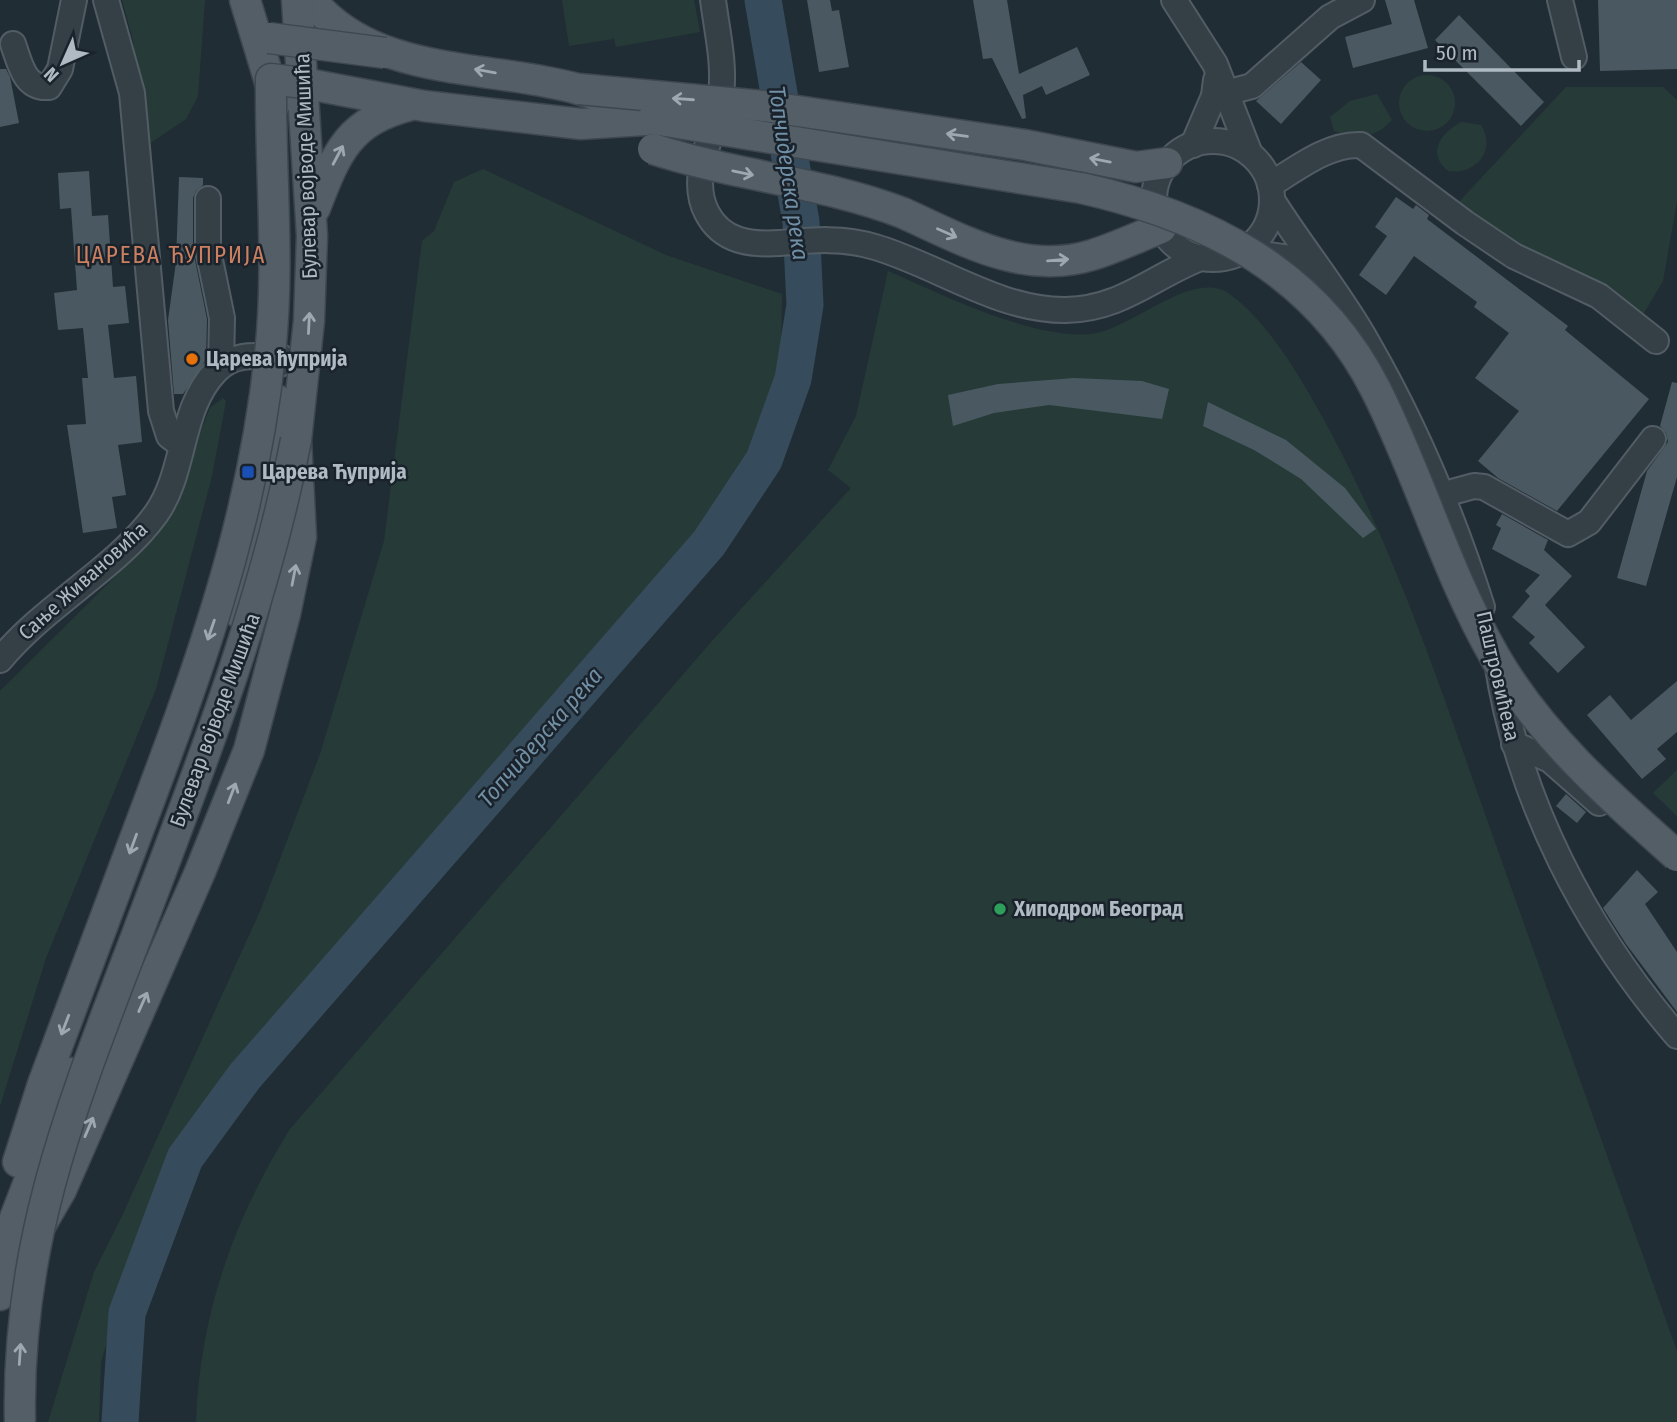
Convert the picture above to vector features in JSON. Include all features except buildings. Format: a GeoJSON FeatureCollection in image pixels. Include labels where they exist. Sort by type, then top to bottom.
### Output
{"type":"FeatureCollection","features":[{"type":"Feature","properties":{"kind":"main road"},"geometry":{"type":"LineString","coordinates":[[245,0],[286,133]]}},
{"type":"Feature","properties":{"kind":"main road","name":"Булевар војводе Мишића"},"geometry":{"type":"LineString","coordinates":[[0,1229],[43,1084],[195,676],[231,566],[246,507],[264,403],[273,314],[271,79],[264,0]]}},
{"type":"Feature","properties":{"kind":"main road"},"geometry":{"type":"LineString","coordinates":[[281,357],[288,226],[286,133],[296,0]]}},
{"type":"Feature","properties":{"kind":"main road","name":"Булевар војводе Мишића"},"geometry":{"type":"LineString","coordinates":[[20,1422],[24,1305],[37,1230],[51,1173],[83,1079],[237,666],[275,538],[296,440],[309,321],[312,218],[296,0]]}},
{"type":"Feature","properties":{"kind":"main road"},"geometry":{"type":"LineString","coordinates":[[310,0],[342,32],[385,53]]}},
{"type":"Feature","properties":{"kind":"main road"},"geometry":{"type":"LineString","coordinates":[[269,38],[385,53],[579,89],[764,106],[1025,145],[1136,167],[1154,167],[1167,163]]}},
{"type":"Feature","properties":{"kind":"main road"},"geometry":{"type":"LineString","coordinates":[[271,79],[414,104],[581,124],[653,120],[1080,188],[1127,198],[1193,221],[1257,256],[1313,304],[1361,365],[1388,418],[1470,610],[1514,688],[1575,759],[1677,856]]}},
{"type":"Feature","properties":{"kind":"main road"},"geometry":{"type":"LineString","coordinates":[[579,89],[653,120]]}},
{"type":"Feature","properties":{"kind":"main road"},"geometry":{"type":"LineString","coordinates":[[312,218],[328,175],[350,136],[371,120],[414,104]]}},
{"type":"Feature","properties":{"kind":"main road"},"geometry":{"type":"LineString","coordinates":[[581,124],[698,164],[830,188],[872,201],[991,252],[1041,262],[1075,259],[1167,235]]}},
{"type":"Feature","properties":{"kind":"main road"},"geometry":{"type":"LineString","coordinates":[[0,1257],[197,739],[235,627],[264,496],[278,389]]}},
{"type":"Feature","properties":{"kind":"main road"},"geometry":{"type":"LineString","coordinates":[[0,1295],[61,1190],[229,803],[264,699],[301,537],[296,440]]}},
{"type":"Feature","properties":{"kind":"street"},"geometry":{"type":"LineString","coordinates":[[13,44],[30,83],[39,88],[49,87],[60,69],[74,0]]}},
{"type":"Feature","properties":{"kind":"street"},"geometry":{"type":"LineString","coordinates":[[106,0],[132,93],[161,411],[169,436],[181,445]]}},
{"type":"Feature","properties":{"kind":"street"},"geometry":{"type":"LineString","coordinates":[[713,0],[722,67],[721,96],[698,181],[701,197],[713,223],[726,234],[750,243],[826,239],[876,247],[997,294],[1063,310],[1104,305],[1134,295],[1203,257]]}},
{"type":"Feature","properties":{"kind":"street"},"geometry":{"type":"LineString","coordinates":[[1174,0],[1204,42],[1217,71],[1221,95],[1250,154],[1260,165],[1271,192],[1264,229],[1241,251],[1223,258],[1203,257],[1167,235],[1156,212],[1155,191],[1167,163],[1193,145],[1221,95],[1252,86],[1331,17],[1362,0]]}},
{"type":"Feature","properties":{"kind":"street"},"geometry":{"type":"LineString","coordinates":[[1560,0],[1574,57]]}},
{"type":"Feature","properties":{"kind":"street"},"geometry":{"type":"LineString","coordinates":[[1193,145],[1223,142],[1250,154]]}},
{"type":"Feature","properties":{"kind":"street"},"geometry":{"type":"LineString","coordinates":[[1271,192],[1331,150],[1361,145],[1514,256],[1599,296],[1656,341]]}},
{"type":"Feature","properties":{"kind":"street","name":"Паштровићева"},"geometry":{"type":"LineString","coordinates":[[1271,192],[1342,302],[1393,390],[1441,495],[1493,642],[1514,744],[1531,797],[1593,922],[1611,951],[1677,1036]]}},
{"type":"Feature","properties":{"kind":"street"},"geometry":{"type":"LineString","coordinates":[[208,199],[211,268],[222,318],[221,366],[246,355],[281,357],[278,389]]}},
{"type":"Feature","properties":{"kind":"street"},"geometry":{"type":"LineString","coordinates":[[1151,284],[1167,235]]}},
{"type":"Feature","properties":{"kind":"street","name":"Паштровићева"},"geometry":{"type":"LineString","coordinates":[[1241,251],[1290,258],[1305,267],[1342,302]]}},
{"type":"Feature","properties":{"kind":"street","name":"Сање Живановића"},"geometry":{"type":"LineString","coordinates":[[0,660],[41,618],[139,534],[159,510],[203,389],[221,366]]}},
{"type":"Feature","properties":{"kind":"street"},"geometry":{"type":"LineString","coordinates":[[1441,495],[1474,486],[1484,487],[1568,534],[1589,523],[1653,439]]}},
{"type":"Feature","properties":{"kind":"street"},"geometry":{"type":"LineString","coordinates":[[1514,744],[1550,760],[1677,873]]}},
{"type":"Feature","properties":{"kind":"green space"},"geometry":{"type":"Polygon","coordinates":[[[122,0],[205,0],[198,96],[186,119],[143,148],[133,40],[122,0]]]}},
{"type":"Feature","properties":{"kind":"green space"},"geometry":{"type":"Polygon","coordinates":[[[562,0],[694,0],[700,32],[616,47],[613,35],[613,39],[569,46],[562,0]]]}},
{"type":"Feature","properties":{"kind":"green space"},"geometry":{"type":"Polygon","coordinates":[[[1422,75],[1432,75],[1447,83],[1453,92],[1453,114],[1447,123],[1432,131],[1422,131],[1404,119],[1399,108],[1399,98],[1411,80],[1422,75]]]}},
{"type":"Feature","properties":{"kind":"green space"},"geometry":{"type":"Polygon","coordinates":[[[1566,87],[1663,87],[1677,100],[1677,201],[1663,281],[1641,318],[1507,241],[1455,206],[1566,87]]]}},
{"type":"Feature","properties":{"kind":"green space"},"geometry":{"type":"Polygon","coordinates":[[[1377,94],[1392,120],[1381,130],[1360,139],[1334,131],[1330,117],[1350,101],[1377,94]]]}},
{"type":"Feature","properties":{"kind":"green space"},"geometry":{"type":"Polygon","coordinates":[[[1461,122],[1481,125],[1487,143],[1485,152],[1475,165],[1458,171],[1448,171],[1441,164],[1437,150],[1447,132],[1461,122]]]}},
{"type":"Feature","properties":{"kind":"green space"},"geometry":{"type":"Polygon","coordinates":[[[483,169],[666,255],[782,294],[780,417],[653,593],[441,832],[196,1119],[178,1153],[117,1308],[101,1362],[99,1422],[48,1422],[94,1272],[261,909],[320,754],[384,541],[422,241],[434,231],[454,182],[483,169]]]}},
{"type":"Feature","properties":{"kind":"green space","name":"Хиподром Београд"},"geometry":{"type":"Polygon","coordinates":[[[888,271],[1015,323],[1067,334],[1091,334],[1107,330],[1181,294],[1199,288],[1216,288],[1243,305],[1266,329],[1286,356],[1341,452],[1368,508],[1394,566],[1439,684],[1677,1351],[1677,1422],[196,1422],[204,1344],[223,1269],[252,1198],[290,1129],[712,641],[851,488],[828,470],[856,416],[888,271]]]}},
{"type":"Feature","properties":{"kind":"green space"},"geometry":{"type":"Polygon","coordinates":[[[223,398],[226,401],[212,476],[156,689],[46,958],[0,1106],[0,691],[147,545],[185,470],[210,408],[223,398]]]}},
{"type":"Feature","properties":{"kind":"green space"},"geometry":{"type":"Polygon","coordinates":[[[1677,770],[1677,816],[1653,793],[1677,770]]]}},
{"type":"Feature","properties":{"kind":"waterway","name":"Топчидерска река"},"geometry":{"type":"LineString","coordinates":[[120,1422],[127,1313],[185,1158],[245,1076],[709,543],[764,460],[793,379],[805,305],[801,222],[763,0]]}},
{"type":"Feature","properties":{"kind":"place","name":"Царева ћуприја"},"geometry":{"type":"Point","coordinates":[192,359]}},
{"type":"Feature","properties":{"kind":"place","name":"Царева Ћуприја"},"geometry":{"type":"Point","coordinates":[248,472]}},
{"type":"Feature","properties":{"kind":"place","name":"Хиподром Београд"},"geometry":{"type":"Point","coordinates":[1000,909]}},
{"type":"Feature","properties":{"kind":"district","name":"ЦАРЕВА ЋУПРИЈА"},"geometry":{"type":"Point","coordinates":[171,255]}}]}
